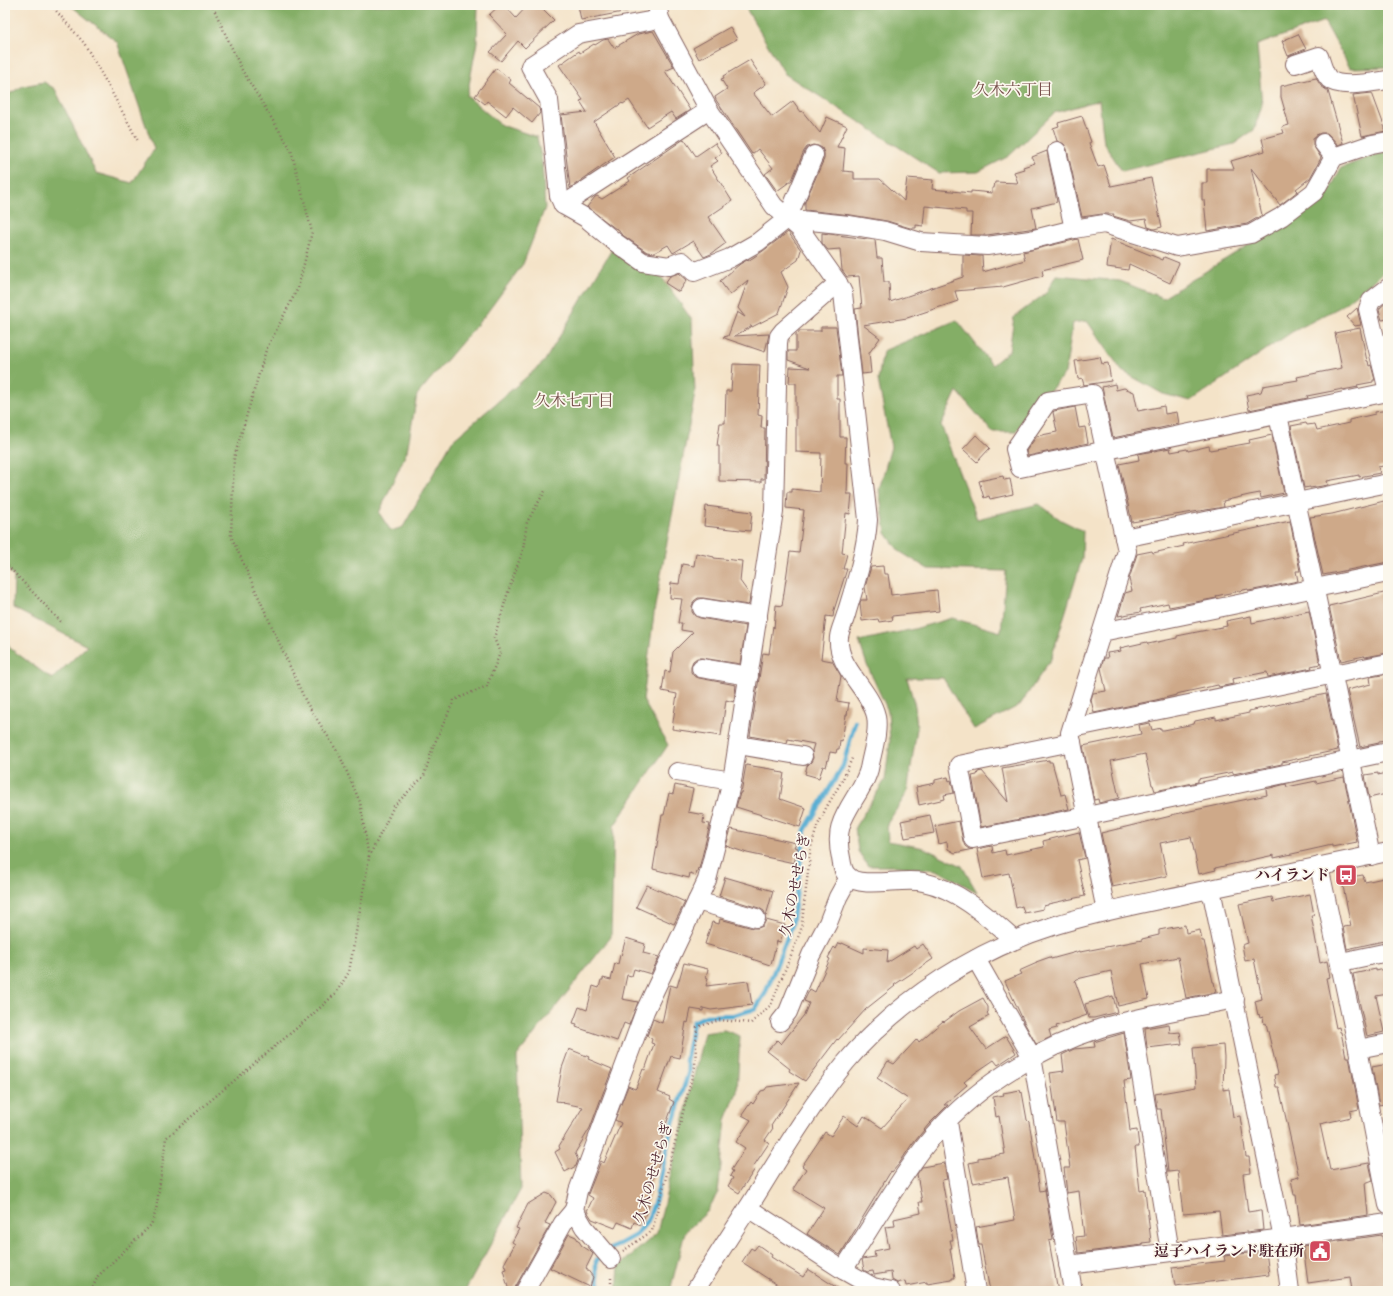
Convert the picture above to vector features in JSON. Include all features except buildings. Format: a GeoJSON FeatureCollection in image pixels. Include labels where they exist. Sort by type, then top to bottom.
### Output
{"type":"FeatureCollection","features":[{"type":"Feature","properties":{"kind":"street"},"geometry":{"type":"LineString","coordinates":[[814,155],[789,220],[758,242],[736,255],[694,272],[682,261],[669,266],[643,262],[615,242],[586,218],[564,205],[559,196],[550,100],[530,66],[578,34],[658,12],[709,110],[774,206],[789,220],[800,229],[838,283],[843,293],[868,520],[867,537],[839,637],[841,654],[876,714],[877,728],[868,776],[842,819],[839,830],[838,846],[843,868],[849,877],[856,881],[866,883],[908,880],[938,886],[963,900],[985,915],[1014,940]]}},
{"type":"Feature","properties":{"kind":"street"},"geometry":{"type":"LineString","coordinates":[[1295,64],[1319,56],[1329,79],[1336,83],[1347,84],[1388,80]]}},
{"type":"Feature","properties":{"kind":"street"},"geometry":{"type":"LineString","coordinates":[[564,205],[709,110]]}},
{"type":"Feature","properties":{"kind":"street"},"geometry":{"type":"LineString","coordinates":[[789,220],[849,225],[885,231],[921,242],[987,246],[1030,240],[1074,229],[1104,224],[1177,247],[1251,234],[1281,217],[1314,192],[1334,157],[1372,144],[1388,141]]}},
{"type":"Feature","properties":{"kind":"street"},"geometry":{"type":"LineString","coordinates":[[1323,143],[1334,157]]}},
{"type":"Feature","properties":{"kind":"street"},"geometry":{"type":"LineString","coordinates":[[1057,151],[1074,229]]}},
{"type":"Feature","properties":{"kind":"street"},"geometry":{"type":"LineString","coordinates":[[525,1291],[563,1224],[574,1210],[578,1191],[646,1011],[707,880],[732,781],[774,511],[779,336],[838,283]]}},
{"type":"Feature","properties":{"kind":"street"},"geometry":{"type":"LineString","coordinates":[[1106,911],[1086,816],[1072,735],[1127,551],[1105,451],[1093,394],[1048,401],[1015,449],[1020,468],[1105,451],[1278,415],[1388,391],[1368,309],[1371,301],[1388,288]]}},
{"type":"Feature","properties":{"kind":"street"},"geometry":{"type":"LineString","coordinates":[[1278,415],[1371,856]]}},
{"type":"Feature","properties":{"kind":"street"},"geometry":{"type":"LineString","coordinates":[[1124,538],[1388,482]]}},
{"type":"Feature","properties":{"kind":"street"},"geometry":{"type":"LineString","coordinates":[[1102,632],[1388,572]]}},
{"type":"Feature","properties":{"kind":"street"},"geometry":{"type":"LineString","coordinates":[[702,608],[758,617]]}},
{"type":"Feature","properties":{"kind":"street"},"geometry":{"type":"LineString","coordinates":[[1388,662],[1072,735],[959,766],[973,839],[1388,752]]}},
{"type":"Feature","properties":{"kind":"street"},"geometry":{"type":"LineString","coordinates":[[701,668],[749,676]]}},
{"type":"Feature","properties":{"kind":"street"},"geometry":{"type":"LineString","coordinates":[[738,746],[804,756]]}},
{"type":"Feature","properties":{"kind":"street"},"geometry":{"type":"LineString","coordinates":[[677,772],[732,781]]}},
{"type":"Feature","properties":{"kind":"street"},"geometry":{"type":"LineString","coordinates":[[695,1291],[817,1100],[847,1061],[875,1032],[907,1003],[938,981],[976,959],[1014,940],[1055,925],[1106,911],[1388,852]]}},
{"type":"Feature","properties":{"kind":"street"},"geometry":{"type":"LineString","coordinates":[[1319,866],[1358,1049],[1382,1133],[1388,1205]]}},
{"type":"Feature","properties":{"kind":"street"},"geometry":{"type":"LineString","coordinates":[[780,1022],[788,1012],[811,955],[828,923],[838,897],[849,877]]}},
{"type":"Feature","properties":{"kind":"street"},"geometry":{"type":"LineString","coordinates":[[1211,889],[1235,999],[1283,1238],[1290,1291]]}},
{"type":"Feature","properties":{"kind":"street"},"geometry":{"type":"LineString","coordinates":[[697,901],[756,918]]}},
{"type":"Feature","properties":{"kind":"street"},"geometry":{"type":"LineString","coordinates":[[1340,962],[1388,952]]}},
{"type":"Feature","properties":{"kind":"street"},"geometry":{"type":"LineString","coordinates":[[976,959],[1032,1056],[1073,1291]]}},
{"type":"Feature","properties":{"kind":"street"},"geometry":{"type":"LineString","coordinates":[[843,1270],[926,1145],[974,1096],[1004,1075],[1032,1056],[1075,1037],[1102,1028],[1132,1020],[1235,999]]}},
{"type":"Feature","properties":{"kind":"street"},"geometry":{"type":"LineString","coordinates":[[1132,1020],[1170,1252]]}},
{"type":"Feature","properties":{"kind":"street"},"geometry":{"type":"LineString","coordinates":[[1358,1049],[1388,1043]]}},
{"type":"Feature","properties":{"kind":"street"},"geometry":{"type":"LineString","coordinates":[[948,1122],[976,1291]]}},
{"type":"Feature","properties":{"kind":"street"},"geometry":{"type":"LineString","coordinates":[[748,1208],[843,1270],[873,1287],[891,1291]]}},
{"type":"Feature","properties":{"kind":"street"},"geometry":{"type":"LineString","coordinates":[[574,1210],[584,1227],[608,1255]]}},
{"type":"Feature","properties":{"kind":"street"},"geometry":{"type":"LineString","coordinates":[[1068,1265],[1283,1238],[1388,1223]]}},
{"type":"Feature","properties":{"kind":"path"},"geometry":{"type":"LineString","coordinates":[[52,5],[84,43],[138,141]]}},
{"type":"Feature","properties":{"kind":"path"},"geometry":{"type":"LineString","coordinates":[[212,5],[242,70],[291,150],[312,232],[298,288],[266,350],[234,458],[230,536],[306,702],[339,754],[357,795],[360,802],[369,858]]}},
{"type":"Feature","properties":{"kind":"path"},"geometry":{"type":"LineString","coordinates":[[92,1291],[98,1276],[151,1225],[156,1211],[166,1138],[311,1016],[336,993],[349,972],[369,858],[394,806],[424,776],[433,747],[454,700],[487,686],[500,653],[494,638],[523,550],[527,522],[545,491]]}},
{"type":"Feature","properties":{"kind":"path"},"geometry":{"type":"LineString","coordinates":[[5,563],[62,623]]}},
{"type":"Feature","properties":{"kind":"path","name":"久木のせせらぎ"},"geometry":{"type":"LineString","coordinates":[[608,1255],[652,1231],[695,1066],[697,1027],[720,1020],[751,1023],[771,1005],[801,930],[811,847],[817,827],[843,779],[855,753]]}},
{"type":"Feature","properties":{"kind":"green space"},"geometry":{"type":"Polygon","coordinates":[[[70,5],[478,5],[477,42],[467,96],[501,125],[537,137],[542,162],[545,208],[523,264],[486,314],[417,395],[407,451],[379,513],[391,531],[403,527],[452,441],[544,362],[614,246],[661,276],[692,320],[695,393],[655,606],[643,700],[668,745],[614,826],[611,937],[517,1056],[521,1189],[465,1291],[5,1291],[5,639],[11,649],[52,679],[87,646],[13,608],[14,577],[5,566],[5,108],[9,94],[23,86],[44,82],[55,89],[96,173],[132,183],[154,149],[117,42],[70,5]]]}},
{"type":"Feature","properties":{"kind":"green space"},"geometry":{"type":"Polygon","coordinates":[[[744,5],[1388,5],[1388,67],[1350,68],[1324,21],[1257,45],[1262,105],[1254,130],[1234,144],[1122,171],[1104,143],[1099,100],[1054,113],[1009,156],[978,172],[939,173],[785,74],[744,5]]]}},
{"type":"Feature","properties":{"kind":"green space"},"geometry":{"type":"Polygon","coordinates":[[[1388,151],[1388,269],[1340,307],[1292,332],[1191,401],[1163,394],[1122,371],[1087,321],[1073,323],[1065,373],[1015,432],[992,432],[957,391],[941,425],[977,519],[1039,504],[1061,520],[1083,531],[1082,559],[1051,659],[1020,705],[974,729],[943,678],[907,678],[915,706],[917,728],[907,793],[887,824],[888,841],[924,848],[962,866],[977,892],[937,870],[898,866],[868,866],[858,851],[855,827],[885,780],[890,741],[888,711],[867,665],[859,641],[914,629],[952,618],[1001,632],[1006,571],[928,569],[899,551],[886,533],[879,490],[891,447],[878,380],[883,351],[957,320],[992,365],[1009,351],[1014,317],[1046,293],[1056,275],[1120,281],[1163,298],[1327,196],[1341,168],[1388,151]]]}},
{"type":"Feature","properties":{"kind":"green space"},"geometry":{"type":"Polygon","coordinates":[[[724,1030],[740,1036],[737,1092],[726,1120],[718,1192],[707,1212],[685,1232],[670,1291],[617,1291],[619,1266],[657,1233],[704,1033],[724,1030]]]}},
{"type":"Feature","properties":{"kind":"waterway"},"geometry":{"type":"LineString","coordinates":[[609,1250],[636,1235],[648,1220],[656,1198],[671,1129],[689,1071],[686,1061],[693,1022],[706,1016],[734,1015],[755,1009],[765,994],[792,925],[805,830],[843,766],[855,722]]}},
{"type":"Feature","properties":{"kind":"waterway"},"geometry":{"type":"LineString","coordinates":[[601,1291],[596,1271],[596,1261],[603,1254]]}},
{"type":"Feature","properties":{"kind":"place","name":"ハイランド"},"geometry":{"type":"Point","coordinates":[1346,875]}},
{"type":"Feature","properties":{"kind":"place","name":"逗子ハイランド駐在所"},"geometry":{"type":"Point","coordinates":[1320,1251]}},
{"type":"Feature","properties":{"kind":"district","name":"久木六丁目"},"geometry":{"type":"Point","coordinates":[1013,89]}},
{"type":"Feature","properties":{"kind":"district","name":"久木七丁目"},"geometry":{"type":"Point","coordinates":[574,400]}}]}
